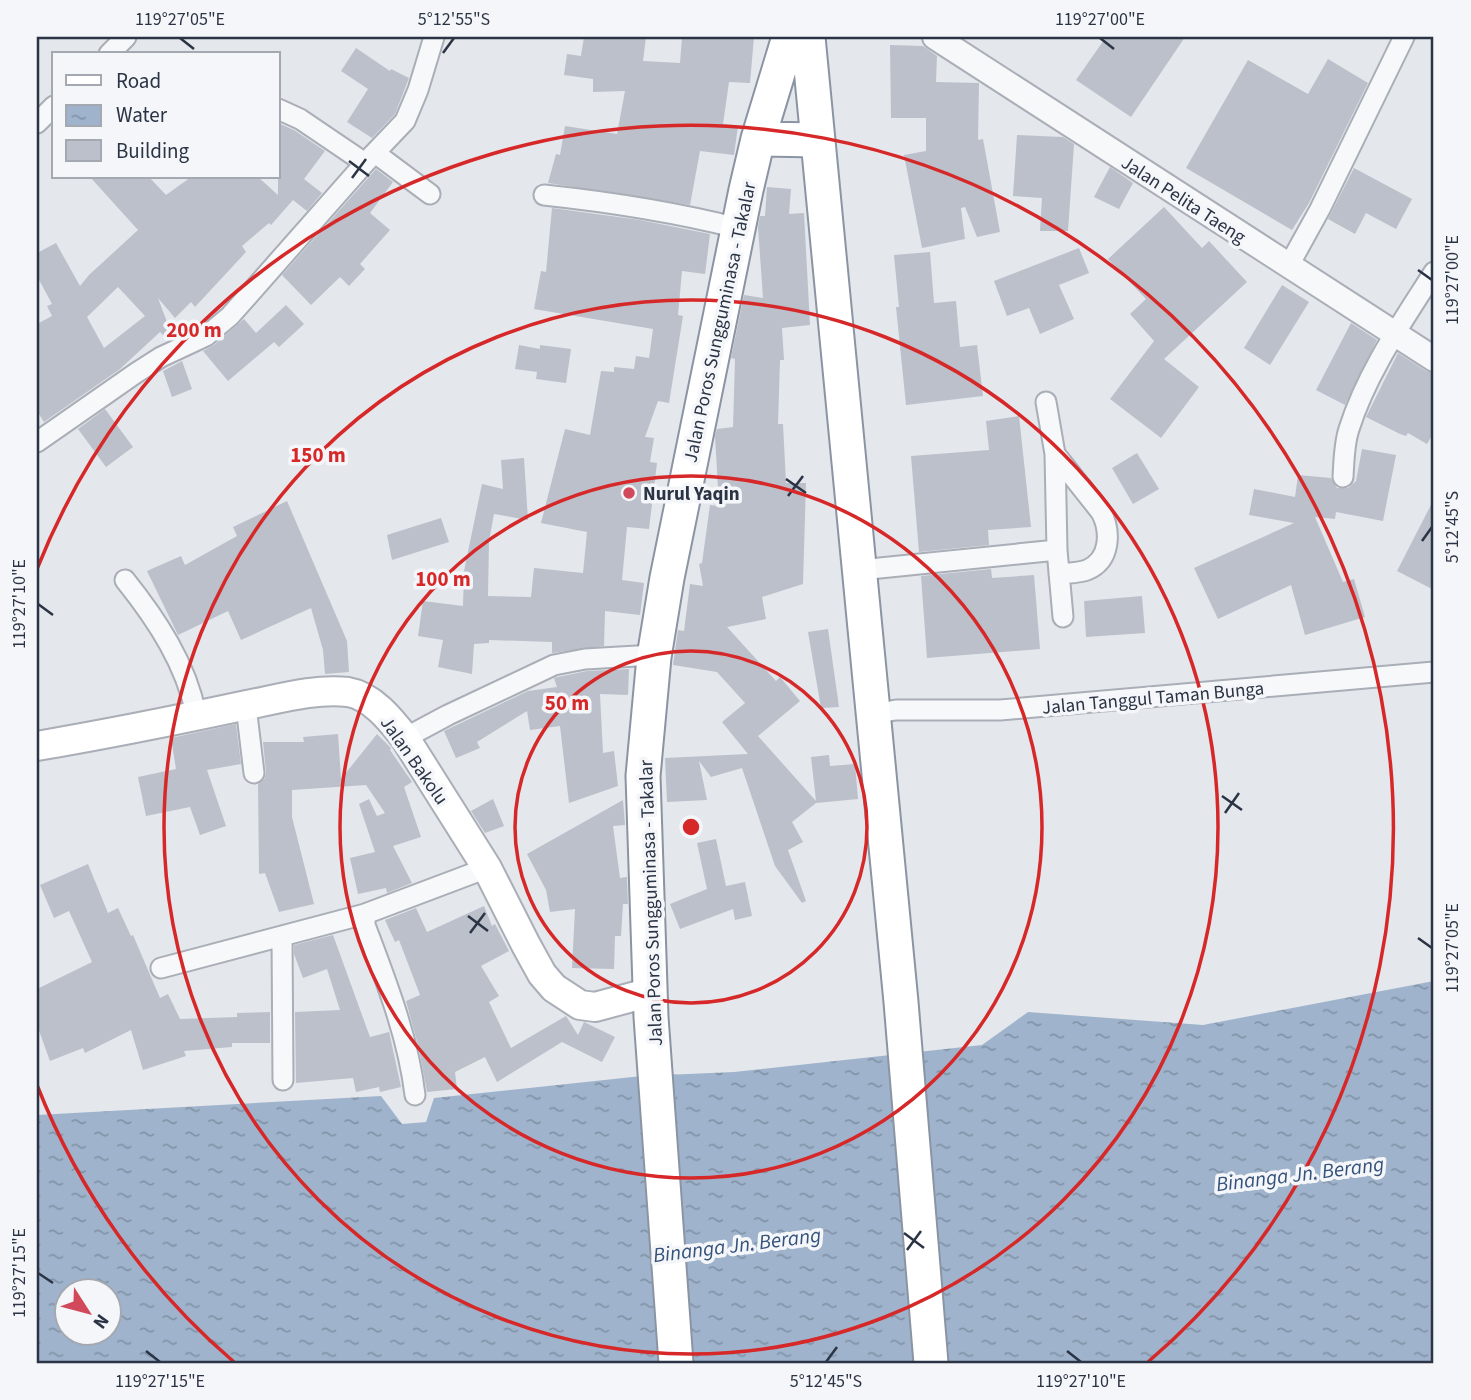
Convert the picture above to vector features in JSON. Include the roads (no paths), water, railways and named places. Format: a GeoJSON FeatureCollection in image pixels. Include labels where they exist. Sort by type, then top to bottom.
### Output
{"type":"FeatureCollection","features":[{"type":"Feature","properties":{"kind":"highway","name":"Jalan Poros Sungguminasa - Takalar"},"geometry":{"type":"LineString","coordinates":[[676,1363],[651,1005],[643,776],[654,655],[670,564],[758,139],[789,37]]}},
{"type":"Feature","properties":{"kind":"highway"},"geometry":{"type":"LineString","coordinates":[[808,37],[901,1002],[931,1363]]}},
{"type":"Feature","properties":{"kind":"highway"},"geometry":{"type":"LineString","coordinates":[[758,139],[818,140]]}},
{"type":"Feature","properties":{"kind":"main road","name":"Jalan Bakolu"},"geometry":{"type":"LineString","coordinates":[[37,746],[193,704],[246,706],[326,692],[350,692],[413,733],[542,974],[554,988],[580,1005],[651,1005]]}},
{"type":"Feature","properties":{"kind":"street"},"geometry":{"type":"LineString","coordinates":[[110,52],[127,37]]}},
{"type":"Feature","properties":{"kind":"street"},"geometry":{"type":"LineString","coordinates":[[37,442],[136,373],[206,336],[230,316],[398,130],[411,110],[434,37]]}},
{"type":"Feature","properties":{"kind":"street","name":"Jalan Pelita Taeng"},"geometry":{"type":"LineString","coordinates":[[935,37],[1434,359]]}},
{"type":"Feature","properties":{"kind":"street"},"geometry":{"type":"LineString","coordinates":[[1288,267],[1320,209],[1404,37]]}},
{"type":"Feature","properties":{"kind":"street"},"geometry":{"type":"LineString","coordinates":[[37,123],[52,108]]}},
{"type":"Feature","properties":{"kind":"street"},"geometry":{"type":"LineString","coordinates":[[280,110],[430,194]]}},
{"type":"Feature","properties":{"kind":"street"},"geometry":{"type":"LineString","coordinates":[[544,195],[602,201],[738,228]]}},
{"type":"Feature","properties":{"kind":"street"},"geometry":{"type":"LineString","coordinates":[[1343,477],[1348,430],[1395,333],[1434,272]]}},
{"type":"Feature","properties":{"kind":"street"},"geometry":{"type":"LineString","coordinates":[[1046,402],[1055,454],[1057,550],[1063,617]]}},
{"type":"Feature","properties":{"kind":"street"},"geometry":{"type":"LineString","coordinates":[[1055,454],[1101,512],[1107,522],[1108,540],[1098,562],[1086,570],[1059,574]]}},
{"type":"Feature","properties":{"kind":"street"},"geometry":{"type":"LineString","coordinates":[[859,570],[1057,550]]}},
{"type":"Feature","properties":{"kind":"street"},"geometry":{"type":"LineString","coordinates":[[125,580],[164,634],[193,704]]}},
{"type":"Feature","properties":{"kind":"street"},"geometry":{"type":"LineString","coordinates":[[413,733],[554,665],[585,659],[654,655]]}},
{"type":"Feature","properties":{"kind":"street","name":"Jalan Tanggul Taman Bunga"},"geometry":{"type":"LineString","coordinates":[[872,714],[897,710],[1000,710],[1434,672]]}},
{"type":"Feature","properties":{"kind":"street"},"geometry":{"type":"LineString","coordinates":[[246,706],[254,773]]}},
{"type":"Feature","properties":{"kind":"street"},"geometry":{"type":"LineString","coordinates":[[161,968],[365,914],[487,868]]}},
{"type":"Feature","properties":{"kind":"street"},"geometry":{"type":"LineString","coordinates":[[365,914],[365,925],[398,1014],[415,1095]]}},
{"type":"Feature","properties":{"kind":"street"},"geometry":{"type":"LineString","coordinates":[[282,936],[283,1080]]}},
{"type":"Feature","properties":{"kind":"water","name":"Binanga Jn. Berang"},"geometry":{"type":"Polygon","coordinates":[[[1434,981],[1434,1363],[37,1363],[37,1115],[381,1096],[402,1124],[426,1122],[434,1098],[642,1076],[734,1072],[982,1045],[1028,1012],[1203,1025],[1434,981]]]}},
{"type":"Feature","properties":{"kind":"place","name":"Nurul Yaqin"},"geometry":{"type":"Point","coordinates":[629,493]}}]}
